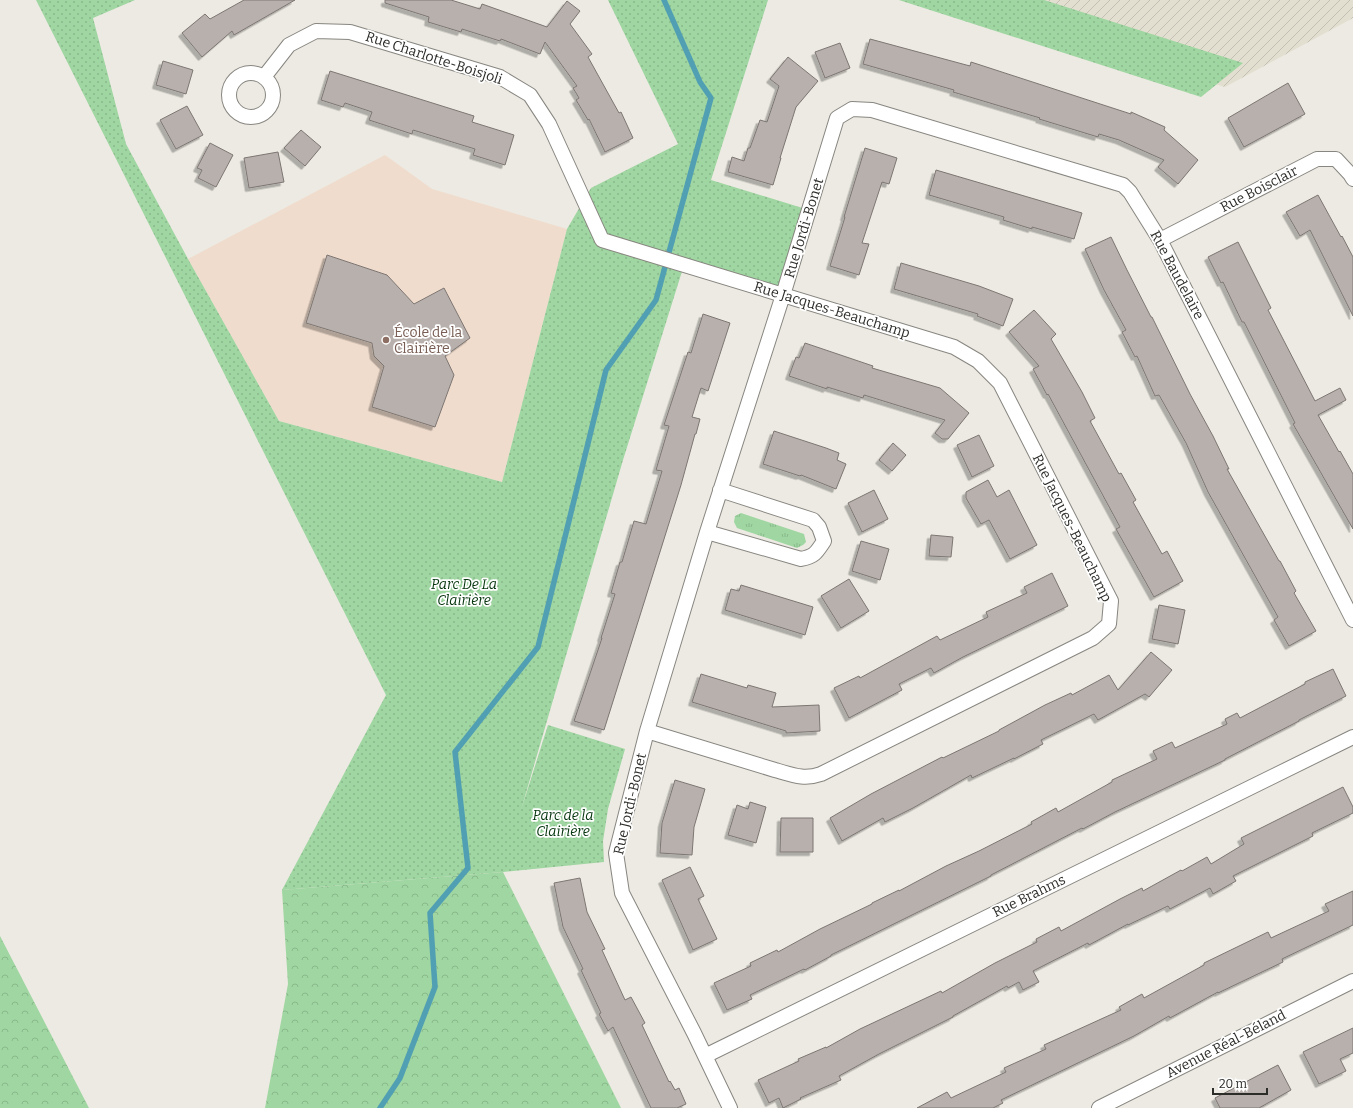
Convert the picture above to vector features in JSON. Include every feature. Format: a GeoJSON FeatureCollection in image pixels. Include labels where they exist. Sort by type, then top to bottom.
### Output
{"type":"FeatureCollection","features":[{"type":"Feature","properties":{"kind":"street","name":"Rue Charlotte-Boisjoli"},"geometry":{"type":"LineString","coordinates":[[264,76],[289,45],[316,31],[350,32],[500,77],[530,95],[549,124],[602,240]]}},
{"type":"Feature","properties":{"kind":"street","name":"Rue Baudelaire"},"geometry":{"type":"LineString","coordinates":[[852,109],[872,110],[1123,185],[1130,192],[1160,240],[1353,620]]}},
{"type":"Feature","properties":{"kind":"street","name":"Rue Jordi-Bonet"},"geometry":{"type":"LineString","coordinates":[[730,1108],[622,893],[616,854],[647,731],[720,490],[783,295],[837,118],[852,109]]}},
{"type":"Feature","properties":{"kind":"street","name":"Rue Boisclair"},"geometry":{"type":"LineString","coordinates":[[1160,240],[1317,159],[1336,159],[1353,179]]}},
{"type":"Feature","properties":{"kind":"street","name":"Rue Jacques-Beauchamp"},"geometry":{"type":"LineString","coordinates":[[602,240],[954,347],[978,361],[1000,383],[1111,601],[1109,624],[1093,638],[821,774],[811,777],[797,776],[782,772],[647,731]]}},
{"type":"Feature","properties":{"kind":"street"},"geometry":{"type":"LineString","coordinates":[[707,532],[801,559],[810,557],[817,553],[824,541],[819,527],[813,520],[720,490]]}},
{"type":"Feature","properties":{"kind":"street","name":"Rue Brahms"},"geometry":{"type":"LineString","coordinates":[[705,1056],[1353,737]]}},
{"type":"Feature","properties":{"kind":"street","name":"Avenue Réal-Béland"},"geometry":{"type":"LineString","coordinates":[[1099,1108],[1353,981]]}},
{"type":"Feature","properties":{"kind":"shaded area"},"geometry":{"type":"Polygon","coordinates":[[[915,0],[1353,0],[1353,18],[1225,87],[915,0]]]}},
{"type":"Feature","properties":{"kind":"shaded area","name":"École de la Clairière"},"geometry":{"type":"Polygon","coordinates":[[[385,155],[432,189],[567,229],[502,482],[279,421],[188,259],[385,155]]]}},
{"type":"Feature","properties":{"kind":"green space","name":"Parc De La Clairière"},"geometry":{"type":"Polygon","coordinates":[[[36,0],[135,0],[93,18],[126,144],[188,259],[279,421],[502,482],[567,229],[591,188],[678,144],[608,0],[768,0],[711,180],[809,210],[783,295],[684,265],[623,460],[521,810],[548,725],[625,749],[608,809],[603,841],[604,862],[503,872],[282,890],[386,695],[36,0]]]}},
{"type":"Feature","properties":{"kind":"green space"},"geometry":{"type":"Polygon","coordinates":[[[899,0],[1044,0],[1243,63],[1201,97],[899,0]]]}},
{"type":"Feature","properties":{"kind":"green space"},"geometry":{"type":"Polygon","coordinates":[[[741,513],[804,534],[806,542],[797,548],[737,528],[734,522],[735,516],[741,513]]]}},
{"type":"Feature","properties":{"kind":"green space"},"geometry":{"type":"Polygon","coordinates":[[[503,872],[621,1108],[265,1108],[288,984],[282,890],[503,872]]]}},
{"type":"Feature","properties":{"kind":"green space"},"geometry":{"type":"Polygon","coordinates":[[[0,936],[89,1108],[0,1108],[0,936]]]}},
{"type":"Feature","properties":{"kind":"building"},"geometry":{"type":"Polygon","coordinates":[[[244,0],[295,0],[234,35],[232,31],[202,57],[182,33],[205,14],[210,19],[244,0]]]}},
{"type":"Feature","properties":{"kind":"building"},"geometry":{"type":"Polygon","coordinates":[[[385,0],[451,0],[480,9],[482,4],[547,27],[567,1],[580,11],[570,24],[592,54],[588,57],[619,113],[621,112],[633,138],[605,152],[589,119],[588,120],[576,100],[579,98],[573,88],[577,86],[545,42],[540,54],[501,39],[500,41],[462,29],[461,32],[428,22],[429,17],[385,3],[385,0]]]}},
{"type":"Feature","properties":{"kind":"building"},"geometry":{"type":"Polygon","coordinates":[[[870,39],[970,66],[971,62],[1131,114],[1131,112],[1165,127],[1164,130],[1198,160],[1178,184],[1158,167],[1164,160],[1119,140],[1099,134],[1098,137],[953,92],[954,90],[863,64],[870,39]]]}},
{"type":"Feature","properties":{"kind":"building"},"geometry":{"type":"Polygon","coordinates":[[[840,43],[850,68],[825,78],[815,52],[840,43]]]}},
{"type":"Feature","properties":{"kind":"building"},"geometry":{"type":"Polygon","coordinates":[[[788,57],[818,81],[796,107],[773,185],[728,172],[732,157],[744,161],[760,120],[767,122],[779,86],[770,79],[788,57]]]}},
{"type":"Feature","properties":{"kind":"building"},"geometry":{"type":"Polygon","coordinates":[[[163,61],[193,70],[186,94],[156,85],[163,61]]]}},
{"type":"Feature","properties":{"kind":"building"},"geometry":{"type":"Polygon","coordinates":[[[330,71],[474,116],[472,122],[514,135],[505,165],[473,155],[475,149],[413,130],[412,134],[369,120],[372,112],[345,103],[343,107],[321,100],[330,71]]]}},
{"type":"Feature","properties":{"kind":"building"},"geometry":{"type":"Polygon","coordinates":[[[1288,83],[1305,114],[1244,147],[1228,118],[1288,83]]]}},
{"type":"Feature","properties":{"kind":"building"},"geometry":{"type":"Polygon","coordinates":[[[187,106],[203,135],[176,149],[160,120],[187,106]]]}},
{"type":"Feature","properties":{"kind":"building"},"geometry":{"type":"Polygon","coordinates":[[[301,130],[321,147],[305,166],[284,148],[301,130]]]}},
{"type":"Feature","properties":{"kind":"building"},"geometry":{"type":"Polygon","coordinates":[[[210,143],[233,155],[216,187],[198,178],[202,170],[197,168],[210,143]]]}},
{"type":"Feature","properties":{"kind":"building"},"geometry":{"type":"Polygon","coordinates":[[[865,148],[897,158],[889,184],[882,182],[862,243],[869,244],[859,275],[830,266],[865,148]]]}},
{"type":"Feature","properties":{"kind":"building"},"geometry":{"type":"Polygon","coordinates":[[[278,152],[284,182],[249,188],[244,158],[278,152]]]}},
{"type":"Feature","properties":{"kind":"building"},"geometry":{"type":"Polygon","coordinates":[[[936,170],[1082,213],[1074,239],[1032,227],[1032,229],[1003,220],[1004,217],[929,195],[936,170]]]}},
{"type":"Feature","properties":{"kind":"building"},"geometry":{"type":"Polygon","coordinates":[[[1318,195],[1353,257],[1353,316],[1310,230],[1300,236],[1286,212],[1318,195]]]}},
{"type":"Feature","properties":{"kind":"building"},"geometry":{"type":"Polygon","coordinates":[[[1111,237],[1190,394],[1213,436],[1229,469],[1227,469],[1280,561],[1296,591],[1294,593],[1316,631],[1289,646],[1274,620],[1278,617],[1208,492],[1186,443],[1159,395],[1155,396],[1137,356],[1135,357],[1122,332],[1126,330],[1104,290],[1085,249],[1111,237]]]}},
{"type":"Feature","properties":{"kind":"building"},"geometry":{"type":"Polygon","coordinates":[[[1238,242],[1271,308],[1268,310],[1315,401],[1340,388],[1346,400],[1318,415],[1353,474],[1353,529],[1293,424],[1295,423],[1244,322],[1242,322],[1223,282],[1221,283],[1208,257],[1238,242]]]}},
{"type":"Feature","properties":{"kind":"building"},"geometry":{"type":"Polygon","coordinates":[[[327,255],[387,275],[414,304],[444,288],[470,338],[445,356],[454,375],[435,427],[372,407],[384,366],[374,356],[372,343],[306,323],[327,255]]]}},
{"type":"Feature","properties":{"kind":"building"},"geometry":{"type":"Polygon","coordinates":[[[901,263],[979,286],[1013,299],[1003,326],[977,316],[978,314],[894,289],[901,263]]]}},
{"type":"Feature","properties":{"kind":"building"},"geometry":{"type":"Polygon","coordinates":[[[1034,310],[1056,334],[1051,339],[1082,392],[1095,418],[1090,421],[1119,474],[1121,473],[1136,500],[1133,502],[1162,554],[1167,551],[1183,581],[1154,597],[1116,529],[1120,527],[1033,369],[1039,366],[1009,332],[1034,310]]]}},
{"type":"Feature","properties":{"kind":"building"},"geometry":{"type":"Polygon","coordinates":[[[703,314],[730,323],[708,391],[701,388],[692,417],[700,419],[696,434],[604,730],[574,721],[602,638],[615,594],[611,593],[634,521],[646,524],[662,471],[656,470],[669,426],[664,425],[688,352],[691,353],[703,314]]]}},
{"type":"Feature","properties":{"kind":"building"},"geometry":{"type":"Polygon","coordinates":[[[805,343],[873,366],[872,368],[940,388],[969,413],[948,439],[942,439],[935,433],[945,420],[864,395],[863,398],[827,387],[827,389],[789,376],[796,357],[799,358],[805,343]]]}},
{"type":"Feature","properties":{"kind":"building"},"geometry":{"type":"Polygon","coordinates":[[[774,431],[839,453],[837,460],[846,464],[836,489],[801,475],[800,476],[763,464],[774,431]]]}},
{"type":"Feature","properties":{"kind":"building"},"geometry":{"type":"Polygon","coordinates":[[[979,435],[994,466],[972,477],[957,445],[979,435]]]}},
{"type":"Feature","properties":{"kind":"building"},"geometry":{"type":"Polygon","coordinates":[[[893,443],[906,455],[892,471],[879,460],[893,443]]]}},
{"type":"Feature","properties":{"kind":"building"},"geometry":{"type":"Polygon","coordinates":[[[988,480],[997,497],[1009,490],[1037,545],[1010,559],[989,520],[981,524],[966,498],[966,492],[988,480]]]}},
{"type":"Feature","properties":{"kind":"building"},"geometry":{"type":"Polygon","coordinates":[[[874,490],[888,519],[862,532],[848,503],[874,490]]]}},
{"type":"Feature","properties":{"kind":"building"},"geometry":{"type":"Polygon","coordinates":[[[931,535],[953,537],[951,557],[929,556],[931,535]]]}},
{"type":"Feature","properties":{"kind":"building"},"geometry":{"type":"Polygon","coordinates":[[[861,541],[889,549],[880,580],[852,571],[861,541]]]}},
{"type":"Feature","properties":{"kind":"building"},"geometry":{"type":"Polygon","coordinates":[[[1052,573],[1068,606],[963,657],[934,673],[931,668],[899,684],[902,690],[849,718],[834,688],[859,676],[860,678],[937,636],[940,640],[988,617],[986,612],[1027,593],[1024,587],[1052,573]]]}},
{"type":"Feature","properties":{"kind":"building"},"geometry":{"type":"Polygon","coordinates":[[[849,579],[869,611],[841,628],[821,596],[849,579]]]}},
{"type":"Feature","properties":{"kind":"building"},"geometry":{"type":"Polygon","coordinates":[[[741,585],[813,607],[805,635],[725,610],[731,589],[739,591],[741,585]]]}},
{"type":"Feature","properties":{"kind":"building"},"geometry":{"type":"Polygon","coordinates":[[[1159,605],[1185,610],[1178,644],[1152,639],[1159,605]]]}},
{"type":"Feature","properties":{"kind":"building"},"geometry":{"type":"Polygon","coordinates":[[[1151,652],[1172,670],[1149,697],[1145,694],[1098,720],[1094,714],[1041,740],[1043,744],[1014,759],[972,778],[971,775],[913,808],[885,822],[883,818],[842,841],[830,818],[871,794],[942,757],[943,758],[999,731],[1045,705],[1071,693],[1072,695],[1109,675],[1118,690],[1151,652]]]}},
{"type":"Feature","properties":{"kind":"building"},"geometry":{"type":"Polygon","coordinates":[[[1333,669],[1346,696],[1225,760],[1115,812],[1083,829],[1082,828],[991,876],[831,955],[805,970],[804,969],[750,995],[752,999],[727,1010],[714,983],[751,966],[750,963],[777,950],[778,952],[820,929],[1032,824],[1031,822],[1056,808],[1058,812],[1112,782],[1112,780],[1157,759],[1153,751],[1172,742],[1175,748],[1227,724],[1225,719],[1237,713],[1240,718],[1305,684],[1305,682],[1333,669]]]}},
{"type":"Feature","properties":{"kind":"building"},"geometry":{"type":"Polygon","coordinates":[[[701,674],[747,688],[748,685],[776,693],[772,707],[819,705],[820,731],[786,733],[786,731],[692,702],[701,674]]]}},
{"type":"Feature","properties":{"kind":"building"},"geometry":{"type":"Polygon","coordinates":[[[675,780],[705,789],[694,827],[692,855],[660,853],[662,823],[675,780]]]}},
{"type":"Feature","properties":{"kind":"building"},"geometry":{"type":"Polygon","coordinates":[[[1343,787],[1353,807],[1353,813],[1312,833],[1313,836],[1233,876],[1236,881],[1213,894],[1210,888],[1170,909],[1168,906],[1128,924],[1089,945],[1088,943],[1033,971],[1039,982],[1023,990],[1019,982],[1008,988],[1007,986],[953,1017],[839,1076],[841,1080],[800,1098],[801,1099],[783,1108],[779,1098],[769,1103],[758,1080],[799,1061],[798,1059],[826,1048],[860,1029],[941,991],[942,993],[995,963],[1037,942],[1036,939],[1059,927],[1061,931],[1120,899],[1142,888],[1143,891],[1207,857],[1211,864],[1244,844],[1241,838],[1343,787]]]}},
{"type":"Feature","properties":{"kind":"building"},"geometry":{"type":"Polygon","coordinates":[[[750,802],[766,807],[756,843],[728,835],[737,805],[748,809],[750,802]]]}},
{"type":"Feature","properties":{"kind":"building"},"geometry":{"type":"Polygon","coordinates":[[[781,818],[813,818],[813,852],[780,852],[781,818]]]}},
{"type":"Feature","properties":{"kind":"building"},"geometry":{"type":"Polygon","coordinates":[[[690,867],[704,896],[698,899],[717,939],[693,950],[662,880],[690,867]]]}},
{"type":"Feature","properties":{"kind":"building"},"geometry":{"type":"Polygon","coordinates":[[[580,878],[587,912],[605,949],[602,950],[625,1000],[631,997],[645,1023],[642,1025],[669,1082],[670,1081],[675,1090],[679,1088],[686,1104],[677,1108],[651,1108],[613,1027],[608,1031],[599,1014],[601,1013],[581,970],[583,969],[563,927],[554,883],[580,878]]]}},
{"type":"Feature","properties":{"kind":"building"},"geometry":{"type":"Polygon","coordinates":[[[1353,891],[1353,925],[1282,959],[1283,962],[1218,992],[1170,1018],[1169,1016],[1134,1036],[1001,1100],[1003,1103],[993,1108],[917,1108],[947,1092],[951,1098],[1006,1072],[1004,1068],[1046,1049],[1044,1045],[1121,1010],[1119,1007],[1142,994],[1144,998],[1204,965],[1204,963],[1268,932],[1271,938],[1329,911],[1325,904],[1353,891]]]}},
{"type":"Feature","properties":{"kind":"building"},"geometry":{"type":"Polygon","coordinates":[[[1353,1028],[1353,1053],[1340,1059],[1346,1071],[1319,1084],[1303,1052],[1353,1028]]]}},
{"type":"Feature","properties":{"kind":"building"},"geometry":{"type":"Polygon","coordinates":[[[1278,1065],[1291,1090],[1259,1108],[1220,1108],[1215,1098],[1278,1065]]]}},
{"type":"Feature","properties":{"kind":"waterway"},"geometry":{"type":"LineString","coordinates":[[380,1108],[400,1078],[435,987],[430,913],[468,868],[455,752],[538,647],[606,370],[656,300],[711,98],[700,82],[664,0]]}},
{"type":"Feature","properties":{"kind":"place","name":"École de la Clairière"},"geometry":{"type":"Point","coordinates":[386,340]}},
{"type":"Feature","properties":{"kind":"park label","name":"Parc de la Clairière"},"geometry":{"type":"Point","coordinates":[563,824]}}]}
